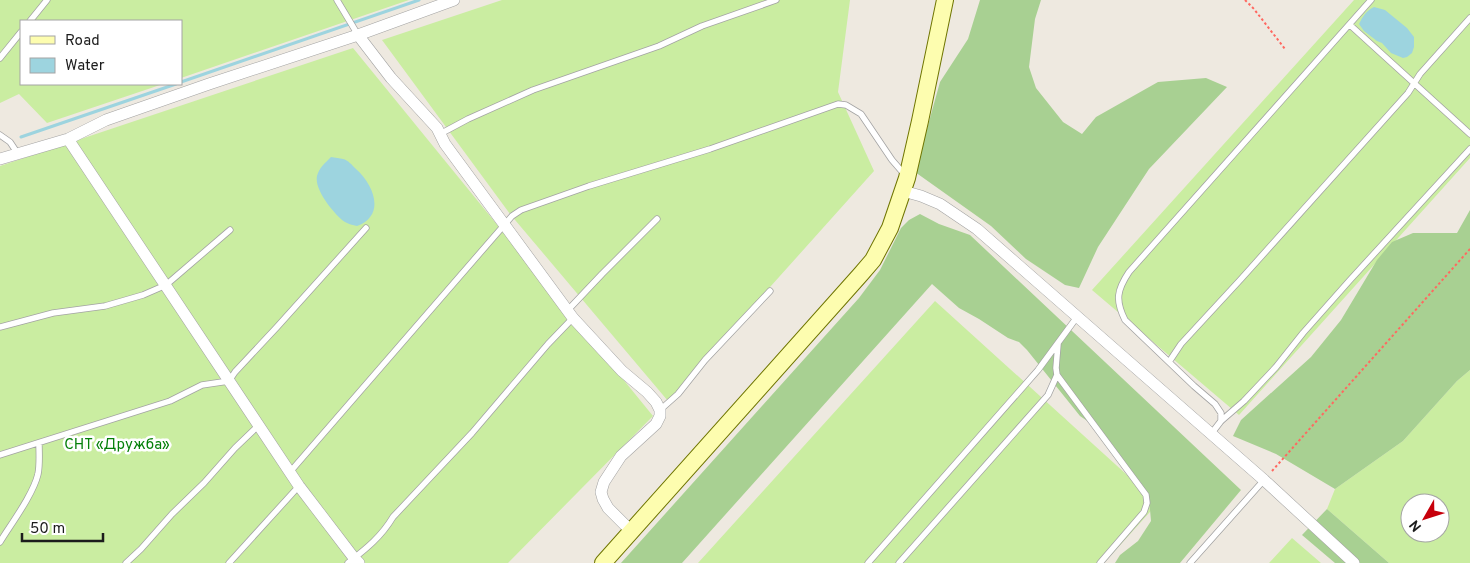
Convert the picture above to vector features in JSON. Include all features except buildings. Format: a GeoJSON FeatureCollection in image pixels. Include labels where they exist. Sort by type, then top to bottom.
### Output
{"type":"FeatureCollection","features":[{"type":"Feature","properties":{"kind":"street"},"geometry":{"type":"LineString","coordinates":[[0,159],[68,139],[106,120],[454,0]]}},
{"type":"Feature","properties":{"kind":"street"},"geometry":{"type":"LineString","coordinates":[[603,563],[872,260],[890,228],[905,184],[945,0]]}},
{"type":"Feature","properties":{"kind":"street"},"geometry":{"type":"LineString","coordinates":[[357,32],[391,78],[437,128],[445,144],[570,315],[622,371],[656,402],[660,410],[660,416],[656,424],[622,456],[604,482],[601,492],[608,508],[631,531]]}},
{"type":"Feature","properties":{"kind":"street"},"geometry":{"type":"LineString","coordinates":[[68,139],[299,486],[354,561]]}},
{"type":"Feature","properties":{"kind":"street"},"geometry":{"type":"LineString","coordinates":[[905,184],[921,196],[940,204],[977,229],[1264,480],[1351,562]]}},
{"type":"Feature","properties":{"kind":"lane"},"geometry":{"type":"LineString","coordinates":[[31,20],[47,0]]}},
{"type":"Feature","properties":{"kind":"lane"},"geometry":{"type":"LineString","coordinates":[[337,0],[357,32]]}},
{"type":"Feature","properties":{"kind":"lane"},"geometry":{"type":"LineString","coordinates":[[440,134],[468,119],[533,90],[660,46],[702,26],[776,0]]}},
{"type":"Feature","properties":{"kind":"lane"},"geometry":{"type":"LineString","coordinates":[[1221,421],[1221,413],[1215,404],[1125,320],[1119,308],[1118,294],[1122,282],[1371,0]]}},
{"type":"Feature","properties":{"kind":"lane"},"geometry":{"type":"LineString","coordinates":[[1169,362],[1181,344],[1241,280],[1408,93],[1420,74],[1470,18]]}},
{"type":"Feature","properties":{"kind":"lane"},"geometry":{"type":"LineString","coordinates":[[1350,25],[1470,134]]}},
{"type":"Feature","properties":{"kind":"lane"},"geometry":{"type":"LineString","coordinates":[[0,58],[20,33]]}},
{"type":"Feature","properties":{"kind":"lane"},"geometry":{"type":"LineString","coordinates":[[290,472],[512,216],[521,210],[589,186],[710,149],[838,104],[846,105],[861,114],[892,160],[905,184]]}},
{"type":"Feature","properties":{"kind":"lane"},"geometry":{"type":"LineString","coordinates":[[0,136],[10,142],[18,154]]}},
{"type":"Feature","properties":{"kind":"lane"},"geometry":{"type":"LineString","coordinates":[[1211,434],[1221,421],[1244,401],[1276,367],[1350,280],[1470,149]]}},
{"type":"Feature","properties":{"kind":"lane"},"geometry":{"type":"LineString","coordinates":[[354,561],[384,531],[393,517],[472,433],[548,344],[602,274],[657,219]]}},
{"type":"Feature","properties":{"kind":"lane"},"geometry":{"type":"LineString","coordinates":[[0,455],[170,401],[202,385],[229,381],[241,365],[366,228]]}},
{"type":"Feature","properties":{"kind":"lane"},"geometry":{"type":"LineString","coordinates":[[0,327],[53,313],[105,306],[143,295],[166,285],[230,230]]}},
{"type":"Feature","properties":{"kind":"lane"},"geometry":{"type":"LineString","coordinates":[[660,410],[678,394],[705,360],[770,291]]}},
{"type":"Feature","properties":{"kind":"lane"},"geometry":{"type":"LineString","coordinates":[[868,563],[1038,370],[1077,317]]}},
{"type":"Feature","properties":{"kind":"lane"},"geometry":{"type":"LineString","coordinates":[[1058,343],[1057,375],[1146,495],[1147,503],[1144,512],[1100,563]]}},
{"type":"Feature","properties":{"kind":"lane"},"geometry":{"type":"LineString","coordinates":[[899,563],[1048,395],[1057,375]]}},
{"type":"Feature","properties":{"kind":"lane"},"geometry":{"type":"LineString","coordinates":[[126,563],[259,425]]}},
{"type":"Feature","properties":{"kind":"lane"},"geometry":{"type":"LineString","coordinates":[[0,542],[28,497],[37,477],[40,463],[39,443]]}},
{"type":"Feature","properties":{"kind":"lane"},"geometry":{"type":"LineString","coordinates":[[1190,563],[1264,480]]}},
{"type":"Feature","properties":{"kind":"lane"},"geometry":{"type":"LineString","coordinates":[[229,563],[299,486]]}},
{"type":"Feature","properties":{"kind":"path"},"geometry":{"type":"LineString","coordinates":[[1245,0],[1285,49]]}},
{"type":"Feature","properties":{"kind":"path"},"geometry":{"type":"LineString","coordinates":[[1264,480],[1470,249]]}},
{"type":"Feature","properties":{"kind":"green space"},"geometry":{"type":"Polygon","coordinates":[[[0,0],[409,0],[182,78],[182,20],[20,20],[20,85],[160,85],[47,123],[19,94],[0,103],[0,0]]]}},
{"type":"Feature","properties":{"kind":"green space"},"geometry":{"type":"Polygon","coordinates":[[[502,0],[850,0],[838,92],[874,171],[668,401],[510,214],[382,40],[502,0]]]}},
{"type":"Feature","properties":{"kind":"green space"},"geometry":{"type":"Polygon","coordinates":[[[980,0],[1041,0],[1035,19],[1029,67],[1036,88],[1063,122],[1082,134],[1096,117],[1158,82],[1206,78],[1227,87],[1149,169],[1098,247],[1079,288],[1065,285],[1026,259],[991,226],[915,172],[940,82],[968,39],[980,0]]]}},
{"type":"Feature","properties":{"kind":"green space"},"geometry":{"type":"Polygon","coordinates":[[[1354,0],[1470,0],[1470,158],[1239,415],[1092,290],[1354,0]]]}},
{"type":"Feature","properties":{"kind":"green space","name":"СНТ «Дружба»"},"geometry":{"type":"Polygon","coordinates":[[[353,48],[653,416],[508,563],[0,563],[0,166],[353,48]]]}},
{"type":"Feature","properties":{"kind":"green space"},"geometry":{"type":"Polygon","coordinates":[[[1470,210],[1470,370],[1457,381],[1403,441],[1335,489],[1276,454],[1233,436],[1241,420],[1311,357],[1341,320],[1377,260],[1392,242],[1413,233],[1457,233],[1470,210]]]}},
{"type":"Feature","properties":{"kind":"green space"},"geometry":{"type":"Polygon","coordinates":[[[920,214],[939,224],[970,235],[1241,490],[1180,563],[1115,563],[1120,555],[1138,541],[1151,521],[1149,498],[1099,429],[1080,416],[1019,342],[1008,338],[959,308],[932,284],[682,563],[621,563],[859,298],[880,270],[901,228],[909,220],[920,214]]]}},
{"type":"Feature","properties":{"kind":"green space"},"geometry":{"type":"Polygon","coordinates":[[[935,301],[1158,503],[1104,563],[698,563],[935,301]]]}},
{"type":"Feature","properties":{"kind":"green space"},"geometry":{"type":"Polygon","coordinates":[[[1470,370],[1470,563],[1389,563],[1327,509],[1335,489],[1403,441],[1457,381],[1470,370]]]}},
{"type":"Feature","properties":{"kind":"green space"},"geometry":{"type":"Polygon","coordinates":[[[1327,509],[1389,563],[1335,563],[1302,535],[1327,509]]]}},
{"type":"Feature","properties":{"kind":"green space"},"geometry":{"type":"Polygon","coordinates":[[[1292,538],[1321,563],[1269,563],[1292,538]]]}},
{"type":"Feature","properties":{"kind":"water"},"geometry":{"type":"Polygon","coordinates":[[[1374,7],[1385,10],[1407,28],[1414,37],[1412,53],[1407,57],[1403,58],[1391,53],[1382,43],[1364,31],[1359,24],[1365,14],[1374,7]]]}},
{"type":"Feature","properties":{"kind":"water"},"geometry":{"type":"Polygon","coordinates":[[[331,157],[350,163],[368,183],[372,191],[374,207],[372,215],[357,226],[346,223],[336,214],[326,202],[319,188],[317,182],[318,173],[331,157]]]}},
{"type":"Feature","properties":{"kind":"waterway"},"geometry":{"type":"LineString","coordinates":[[182,82],[419,0]]}},
{"type":"Feature","properties":{"kind":"waterway"},"geometry":{"type":"LineString","coordinates":[[21,137],[173,85]]}}]}
